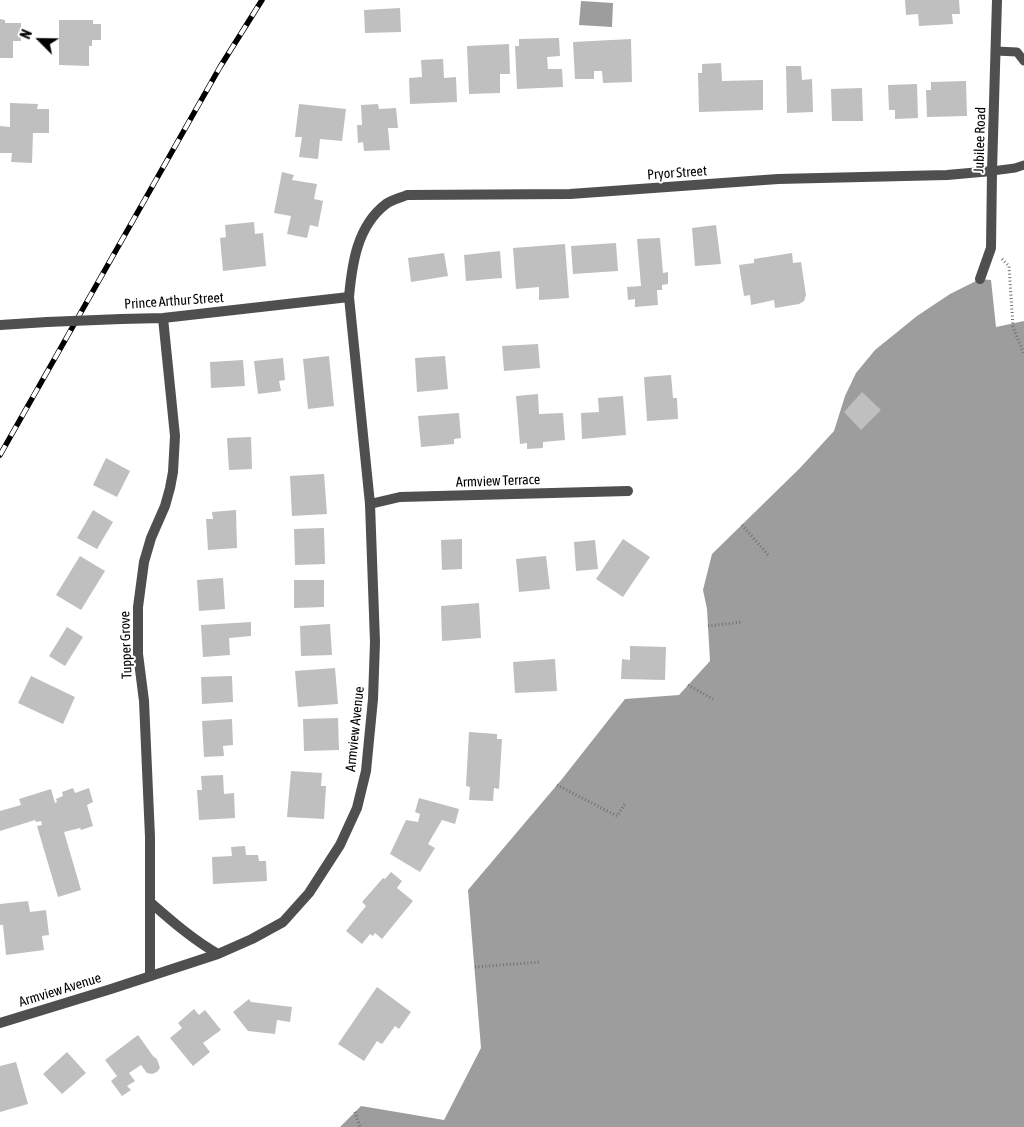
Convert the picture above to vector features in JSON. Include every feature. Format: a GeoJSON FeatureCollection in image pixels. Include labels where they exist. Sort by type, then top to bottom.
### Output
{"type":"FeatureCollection","features":[{"type":"Feature","properties":{"kind":"street","name":"Jubilee Road"},"geometry":{"type":"LineString","coordinates":[[980,279],[991,248],[997,0]]}},
{"type":"Feature","properties":{"kind":"street","name":"Pryor Street"},"geometry":{"type":"LineString","coordinates":[[371,219],[386,204],[407,195],[570,194],[778,179],[946,175],[992,171]]}},
{"type":"Feature","properties":{"kind":"street","name":"Armview Avenue"},"geometry":{"type":"LineString","coordinates":[[0,1023],[218,954],[252,939],[283,922],[309,892],[340,845],[356,808],[366,771],[373,699],[375,642],[370,504],[349,297],[351,269],[358,244],[371,219]]}},
{"type":"Feature","properties":{"kind":"street","name":"Prince Arthur Street"},"geometry":{"type":"LineString","coordinates":[[0,325],[163,318],[349,297]]}},
{"type":"Feature","properties":{"kind":"street","name":"Tupper Grove"},"geometry":{"type":"LineString","coordinates":[[150,976],[150,837],[144,701],[138,654],[138,607],[144,562],[165,506],[173,472],[175,453],[176,436],[163,318]]}},
{"type":"Feature","properties":{"kind":"street","name":"Armview Terrace"},"geometry":{"type":"LineString","coordinates":[[370,504],[400,497],[628,491]]}},
{"type":"Feature","properties":{"kind":"street"},"geometry":{"type":"LineString","coordinates":[[150,902],[198,943],[218,954]]}},
{"type":"Feature","properties":{"kind":"lane"},"geometry":{"type":"LineString","coordinates":[[996,51],[1017,52],[1024,61]]}},
{"type":"Feature","properties":{"kind":"lane"},"geometry":{"type":"LineString","coordinates":[[992,171],[1015,168],[1024,164]]}},
{"type":"Feature","properties":{"kind":"path"},"geometry":{"type":"LineString","coordinates":[[991,248],[1009,266],[1013,327],[1024,354]]}},
{"type":"Feature","properties":{"kind":"path"},"geometry":{"type":"LineString","coordinates":[[742,524],[769,556]]}},
{"type":"Feature","properties":{"kind":"path"},"geometry":{"type":"LineString","coordinates":[[708,626],[742,622]]}},
{"type":"Feature","properties":{"kind":"path"},"geometry":{"type":"LineString","coordinates":[[688,685],[713,699]]}},
{"type":"Feature","properties":{"kind":"path"},"geometry":{"type":"LineString","coordinates":[[558,785],[617,816],[625,804]]}},
{"type":"Feature","properties":{"kind":"path"},"geometry":{"type":"LineString","coordinates":[[475,967],[540,962]]}},
{"type":"Feature","properties":{"kind":"path"},"geometry":{"type":"LineString","coordinates":[[355,1112],[360,1127]]}},
{"type":"Feature","properties":{"kind":"shaded area"},"geometry":{"type":"Polygon","coordinates":[[[581,1],[613,3],[612,27],[579,25],[581,1]]]}},
{"type":"Feature","properties":{"kind":"shaded area"},"geometry":{"type":"Polygon","coordinates":[[[980,279],[991,280],[996,327],[1024,321],[1024,1127],[340,1127],[361,1106],[444,1120],[481,1048],[468,890],[562,779],[625,699],[679,695],[710,661],[707,609],[703,590],[712,554],[800,468],[834,431],[845,396],[856,373],[875,350],[917,316],[950,294],[980,279]]]}},
{"type":"Feature","properties":{"kind":"building"},"geometry":{"type":"Polygon","coordinates":[[[905,0],[959,0],[960,14],[952,14],[953,24],[919,26],[918,14],[906,15],[905,0]]]}},
{"type":"Feature","properties":{"kind":"building"},"geometry":{"type":"Polygon","coordinates":[[[400,8],[401,32],[365,33],[364,10],[400,8]]]}},
{"type":"Feature","properties":{"kind":"building"},"geometry":{"type":"Polygon","coordinates":[[[0,19],[5,20],[5,23],[21,23],[21,41],[13,41],[13,58],[0,58],[0,19]]]}},
{"type":"Feature","properties":{"kind":"building"},"geometry":{"type":"Polygon","coordinates":[[[59,20],[93,20],[93,24],[101,24],[101,40],[92,40],[92,46],[89,46],[89,66],[59,65],[59,20]]]}},
{"type":"Feature","properties":{"kind":"building"},"geometry":{"type":"Polygon","coordinates":[[[559,38],[560,56],[547,57],[548,69],[562,69],[563,87],[517,89],[515,46],[519,46],[519,39],[559,38]]]}},
{"type":"Feature","properties":{"kind":"building"},"geometry":{"type":"Polygon","coordinates":[[[631,39],[632,82],[603,83],[602,71],[594,71],[594,79],[575,79],[573,42],[631,39]]]}},
{"type":"Feature","properties":{"kind":"building"},"geometry":{"type":"Polygon","coordinates":[[[509,44],[510,74],[500,74],[500,93],[469,94],[467,46],[509,44]]]}},
{"type":"Feature","properties":{"kind":"building"},"geometry":{"type":"Polygon","coordinates":[[[443,59],[444,78],[456,77],[457,102],[410,104],[409,78],[422,77],[421,60],[443,59]]]}},
{"type":"Feature","properties":{"kind":"building"},"geometry":{"type":"Polygon","coordinates":[[[721,63],[722,81],[763,80],[763,110],[699,112],[698,73],[702,73],[702,64],[721,63]]]}},
{"type":"Feature","properties":{"kind":"building"},"geometry":{"type":"Polygon","coordinates":[[[786,66],[801,66],[802,80],[812,79],[813,112],[787,113],[786,66]]]}},
{"type":"Feature","properties":{"kind":"building"},"geometry":{"type":"Polygon","coordinates":[[[966,81],[967,116],[927,117],[926,90],[931,90],[931,82],[966,81]]]}},
{"type":"Feature","properties":{"kind":"building"},"geometry":{"type":"Polygon","coordinates":[[[917,84],[918,118],[895,119],[895,110],[889,110],[888,85],[917,84]]]}},
{"type":"Feature","properties":{"kind":"building"},"geometry":{"type":"Polygon","coordinates":[[[862,88],[863,121],[832,121],[831,89],[862,88]]]}},
{"type":"Feature","properties":{"kind":"building"},"geometry":{"type":"Polygon","coordinates":[[[10,103],[38,104],[37,109],[49,109],[49,133],[33,133],[32,163],[11,162],[12,153],[0,153],[0,126],[10,127],[10,103]]]}},
{"type":"Feature","properties":{"kind":"building"},"geometry":{"type":"Polygon","coordinates":[[[299,104],[346,109],[342,141],[320,139],[318,159],[299,157],[302,137],[295,137],[299,104]]]}},
{"type":"Feature","properties":{"kind":"building"},"geometry":{"type":"Polygon","coordinates":[[[378,104],[379,109],[396,108],[398,128],[388,128],[390,150],[364,151],[363,142],[358,143],[357,125],[362,125],[361,105],[378,104]]]}},
{"type":"Feature","properties":{"kind":"building"},"geometry":{"type":"Polygon","coordinates":[[[282,172],[294,175],[292,180],[317,184],[314,199],[323,201],[318,227],[310,225],[307,238],[287,234],[291,216],[274,213],[282,172]]]}},
{"type":"Feature","properties":{"kind":"building"},"geometry":{"type":"Polygon","coordinates":[[[254,222],[255,234],[263,233],[266,266],[223,271],[220,238],[226,237],[225,225],[254,222]]]}},
{"type":"Feature","properties":{"kind":"building"},"geometry":{"type":"Polygon","coordinates":[[[716,225],[721,264],[695,266],[692,228],[716,225]]]}},
{"type":"Feature","properties":{"kind":"building"},"geometry":{"type":"Polygon","coordinates":[[[660,238],[663,273],[668,272],[668,284],[662,285],[662,290],[657,290],[658,305],[635,307],[635,299],[628,300],[627,287],[641,286],[637,239],[660,238]]]}},
{"type":"Feature","properties":{"kind":"building"},"geometry":{"type":"Polygon","coordinates":[[[616,243],[618,271],[573,274],[571,246],[616,243]]]}},
{"type":"Feature","properties":{"kind":"building"},"geometry":{"type":"Polygon","coordinates":[[[565,244],[569,298],[539,300],[539,287],[516,289],[513,248],[565,244]]]}},
{"type":"Feature","properties":{"kind":"building"},"geometry":{"type":"Polygon","coordinates":[[[500,251],[502,278],[466,281],[464,255],[500,251]]]}},
{"type":"Feature","properties":{"kind":"building"},"geometry":{"type":"Polygon","coordinates":[[[444,253],[448,276],[411,282],[408,258],[444,253]]]}},
{"type":"Feature","properties":{"kind":"building"},"geometry":{"type":"Polygon","coordinates":[[[792,253],[793,263],[801,262],[806,295],[804,301],[799,304],[775,308],[774,300],[751,305],[750,295],[744,296],[739,265],[754,263],[754,259],[792,253]]]}},
{"type":"Feature","properties":{"kind":"building"},"geometry":{"type":"Polygon","coordinates":[[[538,344],[540,368],[504,371],[502,346],[538,344]]]}},
{"type":"Feature","properties":{"kind":"building"},"geometry":{"type":"Polygon","coordinates":[[[329,356],[334,406],[308,409],[303,359],[329,356]]]}},
{"type":"Feature","properties":{"kind":"building"},"geometry":{"type":"Polygon","coordinates":[[[445,356],[448,389],[417,392],[415,358],[445,356]]]}},
{"type":"Feature","properties":{"kind":"building"},"geometry":{"type":"Polygon","coordinates":[[[283,358],[285,380],[279,381],[281,391],[258,394],[254,361],[283,358]]]}},
{"type":"Feature","properties":{"kind":"building"},"geometry":{"type":"Polygon","coordinates":[[[243,360],[245,386],[211,388],[210,362],[243,360]]]}},
{"type":"Feature","properties":{"kind":"building"},"geometry":{"type":"Polygon","coordinates":[[[671,375],[673,398],[677,398],[678,419],[647,421],[644,377],[671,375]]]}},
{"type":"Feature","properties":{"kind":"building"},"geometry":{"type":"Polygon","coordinates":[[[862,392],[881,410],[861,430],[844,412],[862,392]]]}},
{"type":"Feature","properties":{"kind":"building"},"geometry":{"type":"Polygon","coordinates":[[[538,394],[539,414],[563,413],[565,440],[543,442],[543,448],[527,449],[527,443],[520,444],[516,396],[538,394]]]}},
{"type":"Feature","properties":{"kind":"building"},"geometry":{"type":"Polygon","coordinates":[[[623,396],[626,435],[582,439],[581,413],[599,412],[598,398],[623,396]]]}},
{"type":"Feature","properties":{"kind":"building"},"geometry":{"type":"Polygon","coordinates":[[[459,413],[461,438],[454,439],[454,444],[421,447],[418,416],[459,413]]]}},
{"type":"Feature","properties":{"kind":"building"},"geometry":{"type":"Polygon","coordinates":[[[251,437],[252,469],[229,470],[227,438],[251,437]]]}},
{"type":"Feature","properties":{"kind":"building"},"geometry":{"type":"Polygon","coordinates":[[[106,458],[130,471],[117,497],[93,485],[106,458]]]}},
{"type":"Feature","properties":{"kind":"building"},"geometry":{"type":"Polygon","coordinates":[[[324,474],[327,514],[292,516],[290,476],[324,474]]]}},
{"type":"Feature","properties":{"kind":"building"},"geometry":{"type":"Polygon","coordinates":[[[93,510],[113,522],[97,549],[77,538],[93,510]]]}},
{"type":"Feature","properties":{"kind":"building"},"geometry":{"type":"Polygon","coordinates":[[[236,510],[237,548],[208,550],[206,519],[213,519],[212,512],[236,510]]]}},
{"type":"Feature","properties":{"kind":"building"},"geometry":{"type":"Polygon","coordinates":[[[324,528],[325,564],[295,565],[294,529],[324,528]]]}},
{"type":"Feature","properties":{"kind":"building"},"geometry":{"type":"Polygon","coordinates":[[[462,539],[462,569],[442,570],[441,540],[462,539]]]}},
{"type":"Feature","properties":{"kind":"building"},"geometry":{"type":"Polygon","coordinates":[[[623,539],[650,557],[623,597],[596,579],[623,539]]]}},
{"type":"Feature","properties":{"kind":"building"},"geometry":{"type":"Polygon","coordinates":[[[595,540],[598,569],[576,571],[574,542],[595,540]]]}},
{"type":"Feature","properties":{"kind":"building"},"geometry":{"type":"Polygon","coordinates":[[[80,556],[105,571],[81,610],[56,595],[80,556]]]}},
{"type":"Feature","properties":{"kind":"building"},"geometry":{"type":"Polygon","coordinates":[[[546,556],[550,589],[519,592],[516,559],[546,556]]]}},
{"type":"Feature","properties":{"kind":"building"},"geometry":{"type":"Polygon","coordinates":[[[223,578],[225,609],[199,611],[197,580],[223,578]]]}},
{"type":"Feature","properties":{"kind":"building"},"geometry":{"type":"Polygon","coordinates":[[[294,580],[324,580],[324,607],[294,608],[294,580]]]}},
{"type":"Feature","properties":{"kind":"building"},"geometry":{"type":"Polygon","coordinates":[[[479,603],[481,638],[442,641],[441,606],[479,603]]]}},
{"type":"Feature","properties":{"kind":"building"},"geometry":{"type":"Polygon","coordinates":[[[251,622],[251,636],[229,638],[230,655],[203,657],[201,625],[251,622]]]}},
{"type":"Feature","properties":{"kind":"building"},"geometry":{"type":"Polygon","coordinates":[[[330,624],[332,655],[301,656],[300,626],[330,624]]]}},
{"type":"Feature","properties":{"kind":"building"},"geometry":{"type":"Polygon","coordinates":[[[67,627],[83,637],[65,666],[49,656],[67,627]]]}},
{"type":"Feature","properties":{"kind":"building"},"geometry":{"type":"Polygon","coordinates":[[[630,646],[666,647],[665,680],[621,679],[622,659],[630,660],[630,646]]]}},
{"type":"Feature","properties":{"kind":"building"},"geometry":{"type":"Polygon","coordinates":[[[555,659],[557,691],[515,693],[513,662],[555,659]]]}},
{"type":"Feature","properties":{"kind":"building"},"geometry":{"type":"Polygon","coordinates":[[[335,668],[338,704],[298,707],[295,671],[335,668]]]}},
{"type":"Feature","properties":{"kind":"building"},"geometry":{"type":"Polygon","coordinates":[[[31,676],[75,697],[63,724],[18,703],[31,676]]]}},
{"type":"Feature","properties":{"kind":"building"},"geometry":{"type":"Polygon","coordinates":[[[232,676],[233,702],[202,704],[201,677],[232,676]]]}},
{"type":"Feature","properties":{"kind":"building"},"geometry":{"type":"Polygon","coordinates":[[[338,718],[339,750],[304,751],[303,719],[338,718]]]}},
{"type":"Feature","properties":{"kind":"building"},"geometry":{"type":"Polygon","coordinates":[[[232,719],[233,745],[223,746],[224,756],[204,757],[202,721],[232,719]]]}},
{"type":"Feature","properties":{"kind":"building"},"geometry":{"type":"Polygon","coordinates":[[[469,732],[497,734],[497,739],[502,739],[499,789],[494,788],[493,801],[469,800],[470,787],[466,786],[469,732]]]}},
{"type":"Feature","properties":{"kind":"building"},"geometry":{"type":"Polygon","coordinates":[[[291,771],[322,773],[321,786],[326,786],[324,819],[287,817],[291,771]]]}},
{"type":"Feature","properties":{"kind":"building"},"geometry":{"type":"Polygon","coordinates":[[[223,775],[224,794],[234,793],[235,818],[199,820],[197,790],[202,790],[201,776],[223,775]]]}},
{"type":"Feature","properties":{"kind":"building"},"geometry":{"type":"Polygon","coordinates":[[[73,788],[75,793],[89,788],[93,802],[87,805],[93,826],[64,832],[81,890],[58,897],[37,826],[42,825],[41,821],[36,822],[35,820],[0,831],[0,811],[21,805],[19,799],[51,789],[55,803],[57,802],[56,799],[63,796],[62,792],[73,788]]]}},
{"type":"Feature","properties":{"kind":"building"},"geometry":{"type":"Polygon","coordinates":[[[419,798],[459,809],[455,824],[442,820],[428,844],[435,848],[420,872],[390,854],[406,820],[418,822],[420,814],[415,812],[419,798]]]}},
{"type":"Feature","properties":{"kind":"building"},"geometry":{"type":"Polygon","coordinates":[[[245,846],[246,855],[258,855],[259,861],[266,861],[267,881],[213,884],[212,857],[232,856],[231,847],[245,846]]]}},
{"type":"Feature","properties":{"kind":"building"},"geometry":{"type":"Polygon","coordinates":[[[391,872],[402,881],[397,888],[413,901],[382,939],[375,933],[373,936],[370,934],[362,944],[346,931],[366,906],[362,902],[383,878],[385,879],[391,872]]]}},
{"type":"Feature","properties":{"kind":"building"},"geometry":{"type":"Polygon","coordinates":[[[28,901],[30,912],[46,910],[49,935],[42,936],[44,950],[6,955],[3,925],[0,925],[0,904],[28,901]]]}},
{"type":"Feature","properties":{"kind":"building"},"geometry":{"type":"Polygon","coordinates":[[[377,987],[411,1012],[399,1029],[395,1026],[382,1044],[377,1041],[364,1061],[338,1044],[377,987]]]}},
{"type":"Feature","properties":{"kind":"building"},"geometry":{"type":"Polygon","coordinates":[[[249,999],[251,1002],[292,1007],[290,1022],[277,1020],[275,1034],[248,1031],[233,1012],[249,999]]]}},
{"type":"Feature","properties":{"kind":"building"},"geometry":{"type":"Polygon","coordinates":[[[194,1009],[199,1015],[205,1010],[221,1030],[203,1043],[210,1052],[193,1066],[170,1038],[182,1028],[178,1023],[194,1009]]]}},
{"type":"Feature","properties":{"kind":"building"},"geometry":{"type":"Polygon","coordinates":[[[138,1035],[157,1059],[160,1068],[152,1074],[147,1073],[141,1065],[129,1073],[135,1081],[127,1086],[131,1090],[122,1096],[111,1081],[117,1076],[105,1060],[138,1035]]]}},
{"type":"Feature","properties":{"kind":"building"},"geometry":{"type":"Polygon","coordinates":[[[67,1052],[86,1073],[62,1094],[43,1074],[67,1052]]]}},
{"type":"Feature","properties":{"kind":"building"},"geometry":{"type":"Polygon","coordinates":[[[16,1062],[28,1104],[0,1112],[0,1066],[16,1062]]]}},
{"type":"Feature","properties":{"kind":"railway"},"geometry":{"type":"LineString","coordinates":[[0,455],[220,67],[262,0]]}}]}
